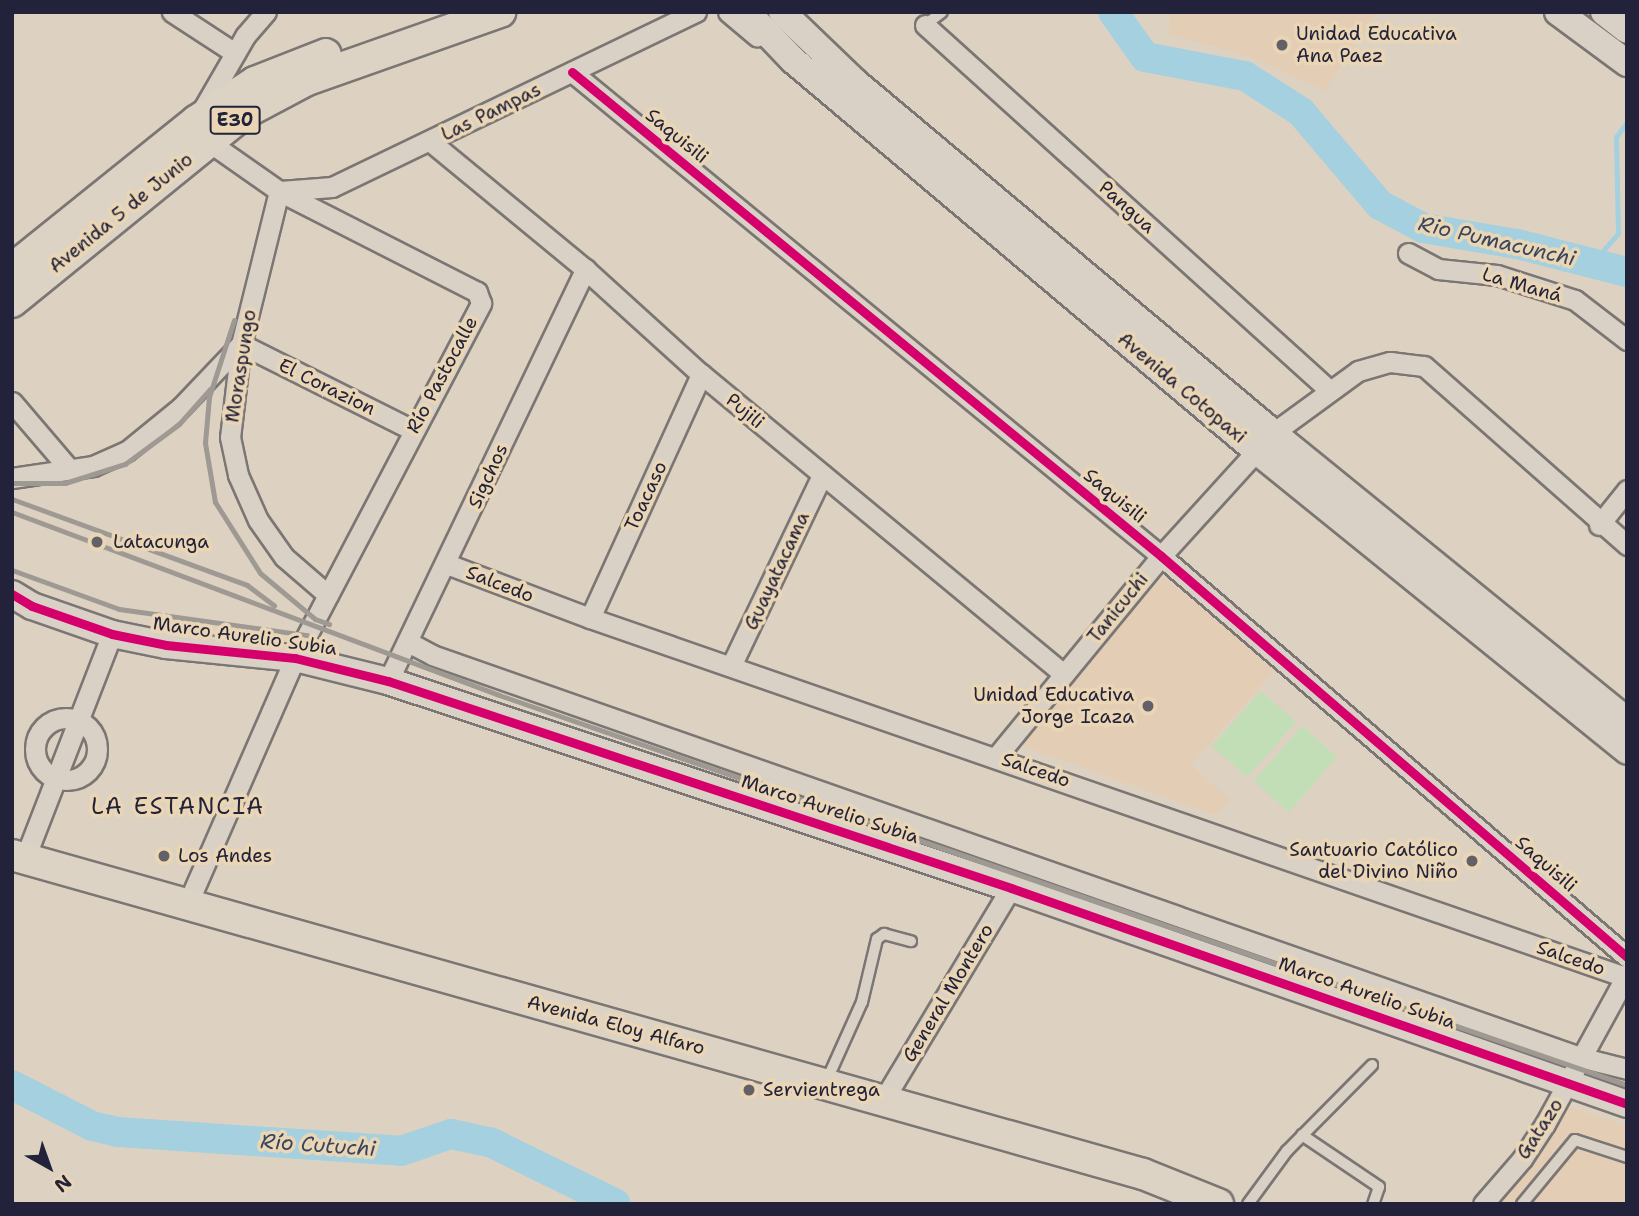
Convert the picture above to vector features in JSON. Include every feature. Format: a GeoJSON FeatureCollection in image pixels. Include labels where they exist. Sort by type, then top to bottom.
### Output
{"type":"FeatureCollection","features":[{"type":"Feature","properties":{"kind":"main road","name":"Avenida 5 de Junio"},"geometry":{"type":"LineString","coordinates":[[12,302],[55,251],[202,131],[255,82],[290,66],[460,12]]}},
{"type":"Feature","properties":{"kind":"main road","name":"Avenida 5 de Junio"},"geometry":{"type":"LineString","coordinates":[[202,131],[243,114],[307,80],[500,12]]}},
{"type":"Feature","properties":{"kind":"main road","name":"Avenida Cotopaxi"},"geometry":{"type":"LineString","coordinates":[[747,12],[793,60],[1483,620],[1627,751]]}},
{"type":"Feature","properties":{"kind":"main road","name":"Avenida Cotopaxi"},"geometry":{"type":"LineString","coordinates":[[782,12],[856,83],[1265,442]]}},
{"type":"Feature","properties":{"kind":"main road"},"geometry":{"type":"LineString","coordinates":[[1558,12],[1627,63]]}},
{"type":"Feature","properties":{"kind":"main road"},"geometry":{"type":"LineString","coordinates":[[1604,12],[1627,30]]}},
{"type":"Feature","properties":{"kind":"main road","name":"Avenida 5 de Junio"},"geometry":{"type":"LineString","coordinates":[[15,261],[55,251]]}},
{"type":"Feature","properties":{"kind":"main road","name":"Marco Aurelio Subia"},"geometry":{"type":"LineString","coordinates":[[12,594],[32,606],[111,634],[166,645],[295,658],[388,681],[1012,888],[1627,1104]]}},
{"type":"Feature","properties":{"kind":"main road","name":"Avenida Cotopaxi"},"geometry":{"type":"LineString","coordinates":[[1483,620],[1627,720]]}},
{"type":"Feature","properties":{"kind":"main road","name":"Avenida Eloy Alfaro"},"geometry":{"type":"LineString","coordinates":[[19,857],[884,1099],[1143,1174],[1218,1204]]}},
{"type":"Feature","properties":{"kind":"street"},"geometry":{"type":"LineString","coordinates":[[172,12],[235,53]]}},
{"type":"Feature","properties":{"kind":"street"},"geometry":{"type":"LineString","coordinates":[[202,131],[235,53],[266,12]]}},
{"type":"Feature","properties":{"kind":"street","name":"Las Pampas"},"geometry":{"type":"LineString","coordinates":[[279,191],[332,187],[431,142],[696,12]]}},
{"type":"Feature","properties":{"kind":"street"},"geometry":{"type":"LineString","coordinates":[[728,12],[793,60]]}},
{"type":"Feature","properties":{"kind":"street","name":"Pangua"},"geometry":{"type":"LineString","coordinates":[[925,25],[1328,388]]}},
{"type":"Feature","properties":{"kind":"street","name":"Saquisili"},"geometry":{"type":"LineString","coordinates":[[572,72],[1161,556],[1627,957]]}},
{"type":"Feature","properties":{"kind":"street","name":"Río Pastocalle"},"geometry":{"type":"LineString","coordinates":[[187,905],[295,658],[481,296],[279,191],[202,131]]}},
{"type":"Feature","properties":{"kind":"street","name":"Pujili"},"geometry":{"type":"LineString","coordinates":[[431,142],[585,269],[701,374],[1064,674]]}},
{"type":"Feature","properties":{"kind":"street","name":"Moraspungo"},"geometry":{"type":"LineString","coordinates":[[279,191],[241,344],[230,437],[238,475],[258,520],[284,557],[328,595]]}},
{"type":"Feature","properties":{"kind":"street","name":"La Maná"},"geometry":{"type":"LineString","coordinates":[[1408,253],[1438,269],[1497,275],[1575,300],[1627,340]]}},
{"type":"Feature","properties":{"kind":"street","name":"Sigchos"},"geometry":{"type":"LineString","coordinates":[[388,681],[447,564],[585,269]]}},
{"type":"Feature","properties":{"kind":"street"},"geometry":{"type":"LineString","coordinates":[[12,478],[93,466],[127,451],[181,407],[241,344]]}},
{"type":"Feature","properties":{"kind":"street","name":"El Corazion"},"geometry":{"type":"LineString","coordinates":[[241,344],[412,430]]}},
{"type":"Feature","properties":{"kind":"street"},"geometry":{"type":"LineString","coordinates":[[1265,442],[1328,388],[1358,371],[1390,362],[1424,366],[1599,525],[1627,545]]}},
{"type":"Feature","properties":{"kind":"street","name":"Toacaso"},"geometry":{"type":"LineString","coordinates":[[590,618],[701,374]]}},
{"type":"Feature","properties":{"kind":"street"},"geometry":{"type":"LineString","coordinates":[[12,402],[70,470]]}},
{"type":"Feature","properties":{"kind":"street","name":"Tanicuchi"},"geometry":{"type":"LineString","coordinates":[[997,757],[1161,556],[1265,442]]}},
{"type":"Feature","properties":{"kind":"street","name":"Guayatacama"},"geometry":{"type":"LineString","coordinates":[[731,666],[822,475]]}},
{"type":"Feature","properties":{"kind":"street"},"geometry":{"type":"LineString","coordinates":[[1599,525],[1627,490]]}},
{"type":"Feature","properties":{"kind":"street","name":"Salcedo"},"geometry":{"type":"LineString","coordinates":[[447,564],[590,618],[1626,975]]}},
{"type":"Feature","properties":{"kind":"street"},"geometry":{"type":"LineString","coordinates":[[19,857],[55,779],[75,718],[111,634]]}},
{"type":"Feature","properties":{"kind":"street","name":"Marco Aurelio Subia"},"geometry":{"type":"LineString","coordinates":[[408,642],[432,655],[1583,1058],[1627,1069]]}},
{"type":"Feature","properties":{"kind":"street"},"geometry":{"type":"LineString","coordinates":[[75,718],[95,734],[96,759],[80,778],[55,779],[39,767],[34,748],[40,730],[56,719],[75,718]]}},
{"type":"Feature","properties":{"kind":"street","name":"General Montero"},"geometry":{"type":"LineString","coordinates":[[884,1099],[1012,888]]}},
{"type":"Feature","properties":{"kind":"street","name":"Gatazo"},"geometry":{"type":"LineString","coordinates":[[1483,1204],[1522,1159],[1583,1058],[1626,975]]}},
{"type":"Feature","properties":{"kind":"lane"},"geometry":{"type":"LineString","coordinates":[[925,25],[942,12]]}},
{"type":"Feature","properties":{"kind":"lane"},"geometry":{"type":"LineString","coordinates":[[825,1083],[862,1002],[877,940],[884,934],[911,941]]}},
{"type":"Feature","properties":{"kind":"lane"},"geometry":{"type":"LineString","coordinates":[[1248,1204],[1302,1135],[1372,1065]]}},
{"type":"Feature","properties":{"kind":"lane"},"geometry":{"type":"LineString","coordinates":[[1302,1135],[1379,1187],[1373,1204]]}},
{"type":"Feature","properties":{"kind":"lane"},"geometry":{"type":"LineString","coordinates":[[1522,1204],[1575,1140],[1627,1157]]}},
{"type":"Feature","properties":{"kind":"shaded area","name":"Unidad Educativa Ana Paez"},"geometry":{"type":"Polygon","coordinates":[[[1171,12],[1377,12],[1325,91],[1248,56],[1168,34],[1171,12]]]}},
{"type":"Feature","properties":{"kind":"shaded area","name":"Unidad Educativa Jorge Icaza"},"geometry":{"type":"Polygon","coordinates":[[[1162,576],[1277,667],[1191,765],[1230,800],[1215,815],[1021,745],[1162,576]]]}},
{"type":"Feature","properties":{"kind":"shaded area"},"geometry":{"type":"Polygon","coordinates":[[[1569,1107],[1627,1126],[1627,1204],[1494,1204],[1569,1107]]]}},
{"type":"Feature","properties":{"kind":"green space"},"geometry":{"type":"Polygon","coordinates":[[[1261,691],[1296,722],[1247,777],[1212,746],[1261,691]]]}},
{"type":"Feature","properties":{"kind":"green space"},"geometry":{"type":"Polygon","coordinates":[[[1302,726],[1337,757],[1289,812],[1254,781],[1302,726]]]}},
{"type":"Feature","properties":{"kind":"waterway","name":"Rio Pumacunchi"},"geometry":{"type":"LineString","coordinates":[[1113,12],[1145,57],[1245,76],[1301,112],[1380,205],[1423,228],[1517,244],[1627,272]]}},
{"type":"Feature","properties":{"kind":"waterway"},"geometry":{"type":"LineString","coordinates":[[1594,261],[1618,233],[1616,137],[1627,122]]}},
{"type":"Feature","properties":{"kind":"waterway","name":"Río Cutuchi"},"geometry":{"type":"LineString","coordinates":[[12,1085],[92,1126],[118,1132],[401,1151],[451,1134],[490,1142],[616,1204]]}},
{"type":"Feature","properties":{"kind":"railway"},"geometry":{"type":"LineString","coordinates":[[234,320],[209,397],[205,443],[215,502],[260,573],[315,619],[329,624]]}},
{"type":"Feature","properties":{"kind":"railway"},"geometry":{"type":"LineString","coordinates":[[12,483],[65,483],[125,464],[179,424],[210,389]]}},
{"type":"Feature","properties":{"kind":"railway"},"geometry":{"type":"LineString","coordinates":[[12,499],[247,585],[274,605]]}},
{"type":"Feature","properties":{"kind":"railway"},"geometry":{"type":"LineString","coordinates":[[12,512],[499,695],[1627,1085]]}},
{"type":"Feature","properties":{"kind":"railway"},"geometry":{"type":"LineString","coordinates":[[12,570],[119,609],[307,635]]}},
{"type":"Feature","properties":{"kind":"cycle path"},"geometry":{"type":"LineString","coordinates":[[572,72],[1161,556],[1627,957]]}},
{"type":"Feature","properties":{"kind":"cycle path"},"geometry":{"type":"LineString","coordinates":[[12,594],[32,606],[112,634],[166,645],[295,658],[388,681],[1011,888],[1627,1104]]}},
{"type":"Feature","properties":{"kind":"place","name":"Unidad Educativa Ana Paez"},"geometry":{"type":"Point","coordinates":[1282,45]}},
{"type":"Feature","properties":{"kind":"place","name":"Latacunga"},"geometry":{"type":"Point","coordinates":[97,542]}},
{"type":"Feature","properties":{"kind":"place","name":"Unidad Educativa Jorge Icaza"},"geometry":{"type":"Point","coordinates":[1148,706]}},
{"type":"Feature","properties":{"kind":"place","name":"Los Andes"},"geometry":{"type":"Point","coordinates":[164,856]}},
{"type":"Feature","properties":{"kind":"place","name":"Santuario Católico del Divino Niño"},"geometry":{"type":"Point","coordinates":[1472,861]}},
{"type":"Feature","properties":{"kind":"place","name":"Servientrega"},"geometry":{"type":"Point","coordinates":[749,1090]}},
{"type":"Feature","properties":{"kind":"district","name":"LA ESTANCIA"},"geometry":{"type":"Point","coordinates":[178,806]}}]}
